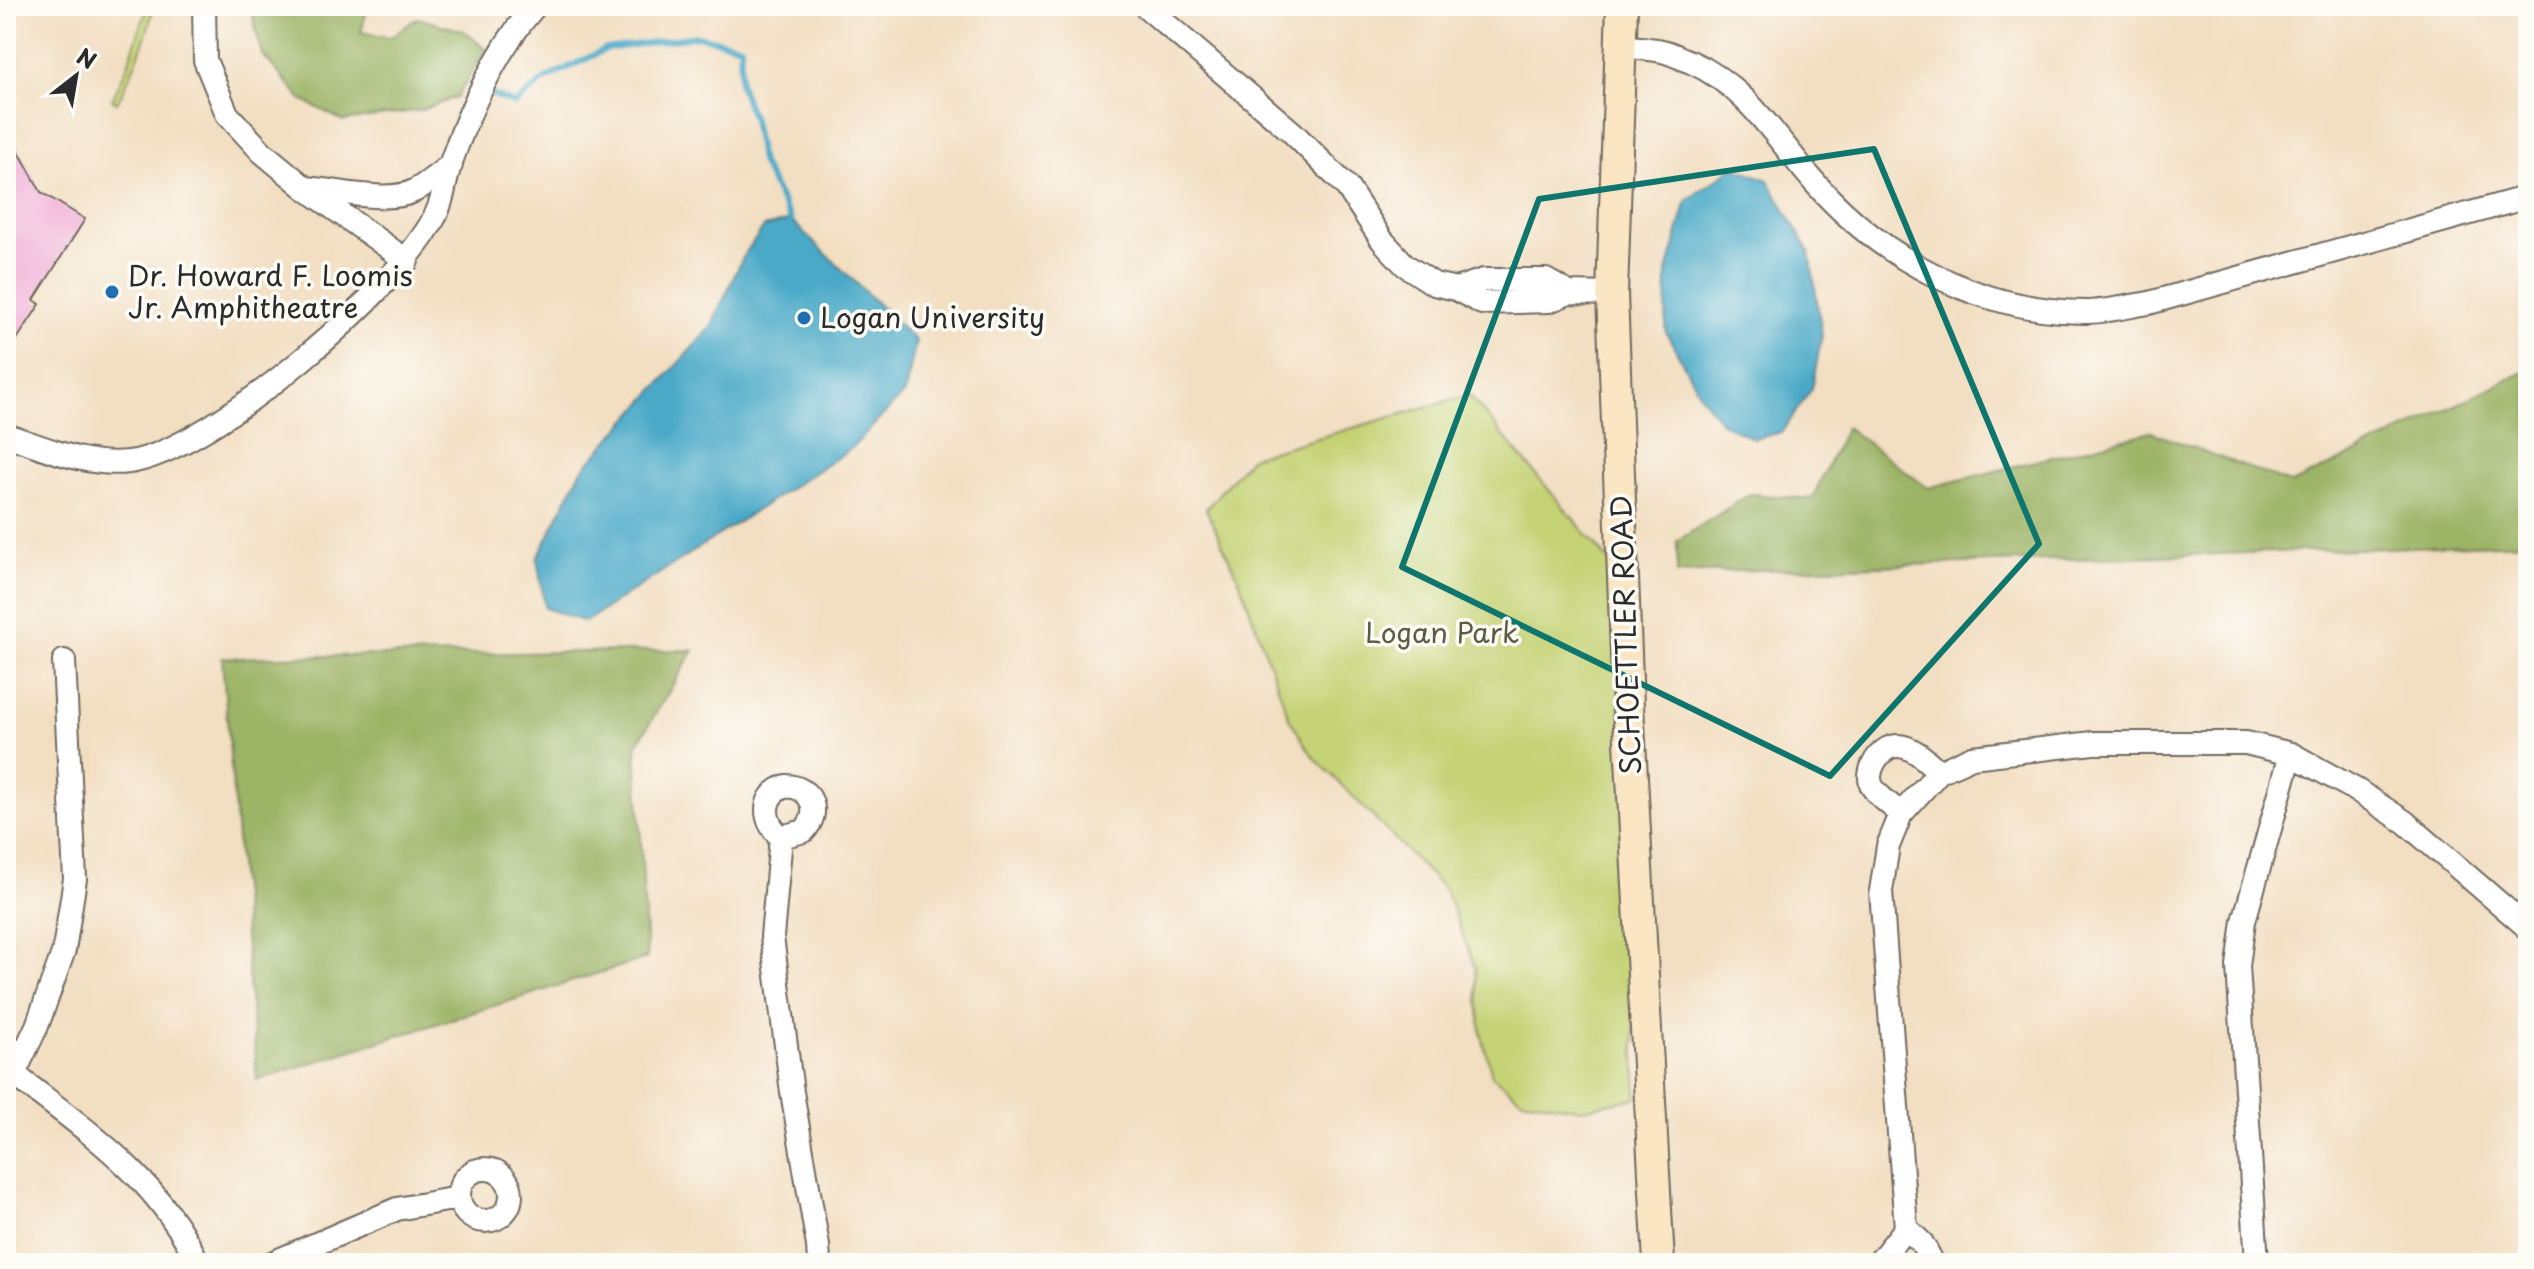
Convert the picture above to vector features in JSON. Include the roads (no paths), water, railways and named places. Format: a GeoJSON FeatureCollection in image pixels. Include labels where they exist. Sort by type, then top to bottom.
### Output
{"type":"FeatureCollection","features":[{"type":"Feature","properties":{"kind":"street"},"geometry":{"type":"LineString","coordinates":[[204,6],[205,60],[227,114],[262,152],[304,187],[407,261]]}},
{"type":"Feature","properties":{"kind":"street"},"geometry":{"type":"LineString","coordinates":[[6,435],[83,461],[126,462],[161,453],[181,445],[248,400],[330,337],[407,261],[438,212],[451,165],[489,78],[516,28],[535,6]]}},
{"type":"Feature","properties":{"kind":"street"},"geometry":{"type":"LineString","coordinates":[[1145,6],[1292,132],[1347,187],[1382,240],[1405,265],[1434,284],[1456,289],[1484,280],[1546,280],[1569,293],[1612,294]]}},
{"type":"Feature","properties":{"kind":"street","name":"SCHOETTLER ROAD"},"geometry":{"type":"LineString","coordinates":[[1622,6],[1612,294],[1628,705],[1659,1263]]}},
{"type":"Feature","properties":{"kind":"street"},"geometry":{"type":"LineString","coordinates":[[1620,46],[1664,51],[1715,73],[1745,98],[1815,184],[1858,228],[1915,267],[2002,301],[2034,307],[2092,312],[2149,303],[2528,197]]}},
{"type":"Feature","properties":{"kind":"street"},"geometry":{"type":"LineString","coordinates":[[304,187],[368,197],[411,193],[451,165]]}},
{"type":"Feature","properties":{"kind":"street"},"geometry":{"type":"LineString","coordinates":[[64,661],[75,879],[64,950],[37,1026],[10,1072],[126,1162],[187,1238],[198,1263]]}},
{"type":"Feature","properties":{"kind":"street"},"geometry":{"type":"LineString","coordinates":[[1933,1263],[1922,1243],[1906,1228],[1881,891],[1888,846],[1901,814],[1939,772],[1972,757],[2093,743],[2246,743],[2291,754],[2358,791],[2405,822],[2528,928]]}},
{"type":"Feature","properties":{"kind":"street"},"geometry":{"type":"LineString","coordinates":[[1901,814],[1873,789],[1870,781],[1879,756],[1897,746],[1912,749],[1939,772]]}},
{"type":"Feature","properties":{"kind":"street"},"geometry":{"type":"LineString","coordinates":[[2257,1263],[2238,966],[2247,909],[2291,754]]}},
{"type":"Feature","properties":{"kind":"street"},"geometry":{"type":"LineString","coordinates":[[781,837],[772,937],[819,1263]]}},
{"type":"Feature","properties":{"kind":"street"},"geometry":{"type":"LineString","coordinates":[[272,1263],[397,1209],[458,1198]]}},
{"type":"Feature","properties":{"kind":"street"},"geometry":{"type":"LineString","coordinates":[[1878,1263],[1906,1228]]}},
{"type":"Feature","properties":{"kind":"water"},"geometry":{"type":"Polygon","coordinates":[[[1734,167],[1768,180],[1810,253],[1822,335],[1812,388],[1782,432],[1754,439],[1722,423],[1700,395],[1666,332],[1667,272],[1687,200],[1734,167]]]}},
{"type":"Feature","properties":{"kind":"water"},"geometry":{"type":"Polygon","coordinates":[[[791,220],[916,341],[905,392],[852,448],[585,622],[545,608],[537,559],[581,471],[711,327],[744,255],[764,227],[791,220]]]}},
{"type":"Feature","properties":{"kind":"waterway"},"geometry":{"type":"LineString","coordinates":[[486,92],[515,104],[547,78],[606,49],[697,36],[741,46],[740,84],[753,120],[761,162],[791,220]]}},
{"type":"Feature","properties":{"kind":"place","name":"Dr. Howard F. Loomis Jr. Amphitheatre"},"geometry":{"type":"Point","coordinates":[112,292]}},
{"type":"Feature","properties":{"kind":"place","name":"Logan University"},"geometry":{"type":"Point","coordinates":[804,318]}},
{"type":"Feature","properties":{"kind":"park label","name":"Logan Park"},"geometry":{"type":"Point","coordinates":[1442,633]}}]}
